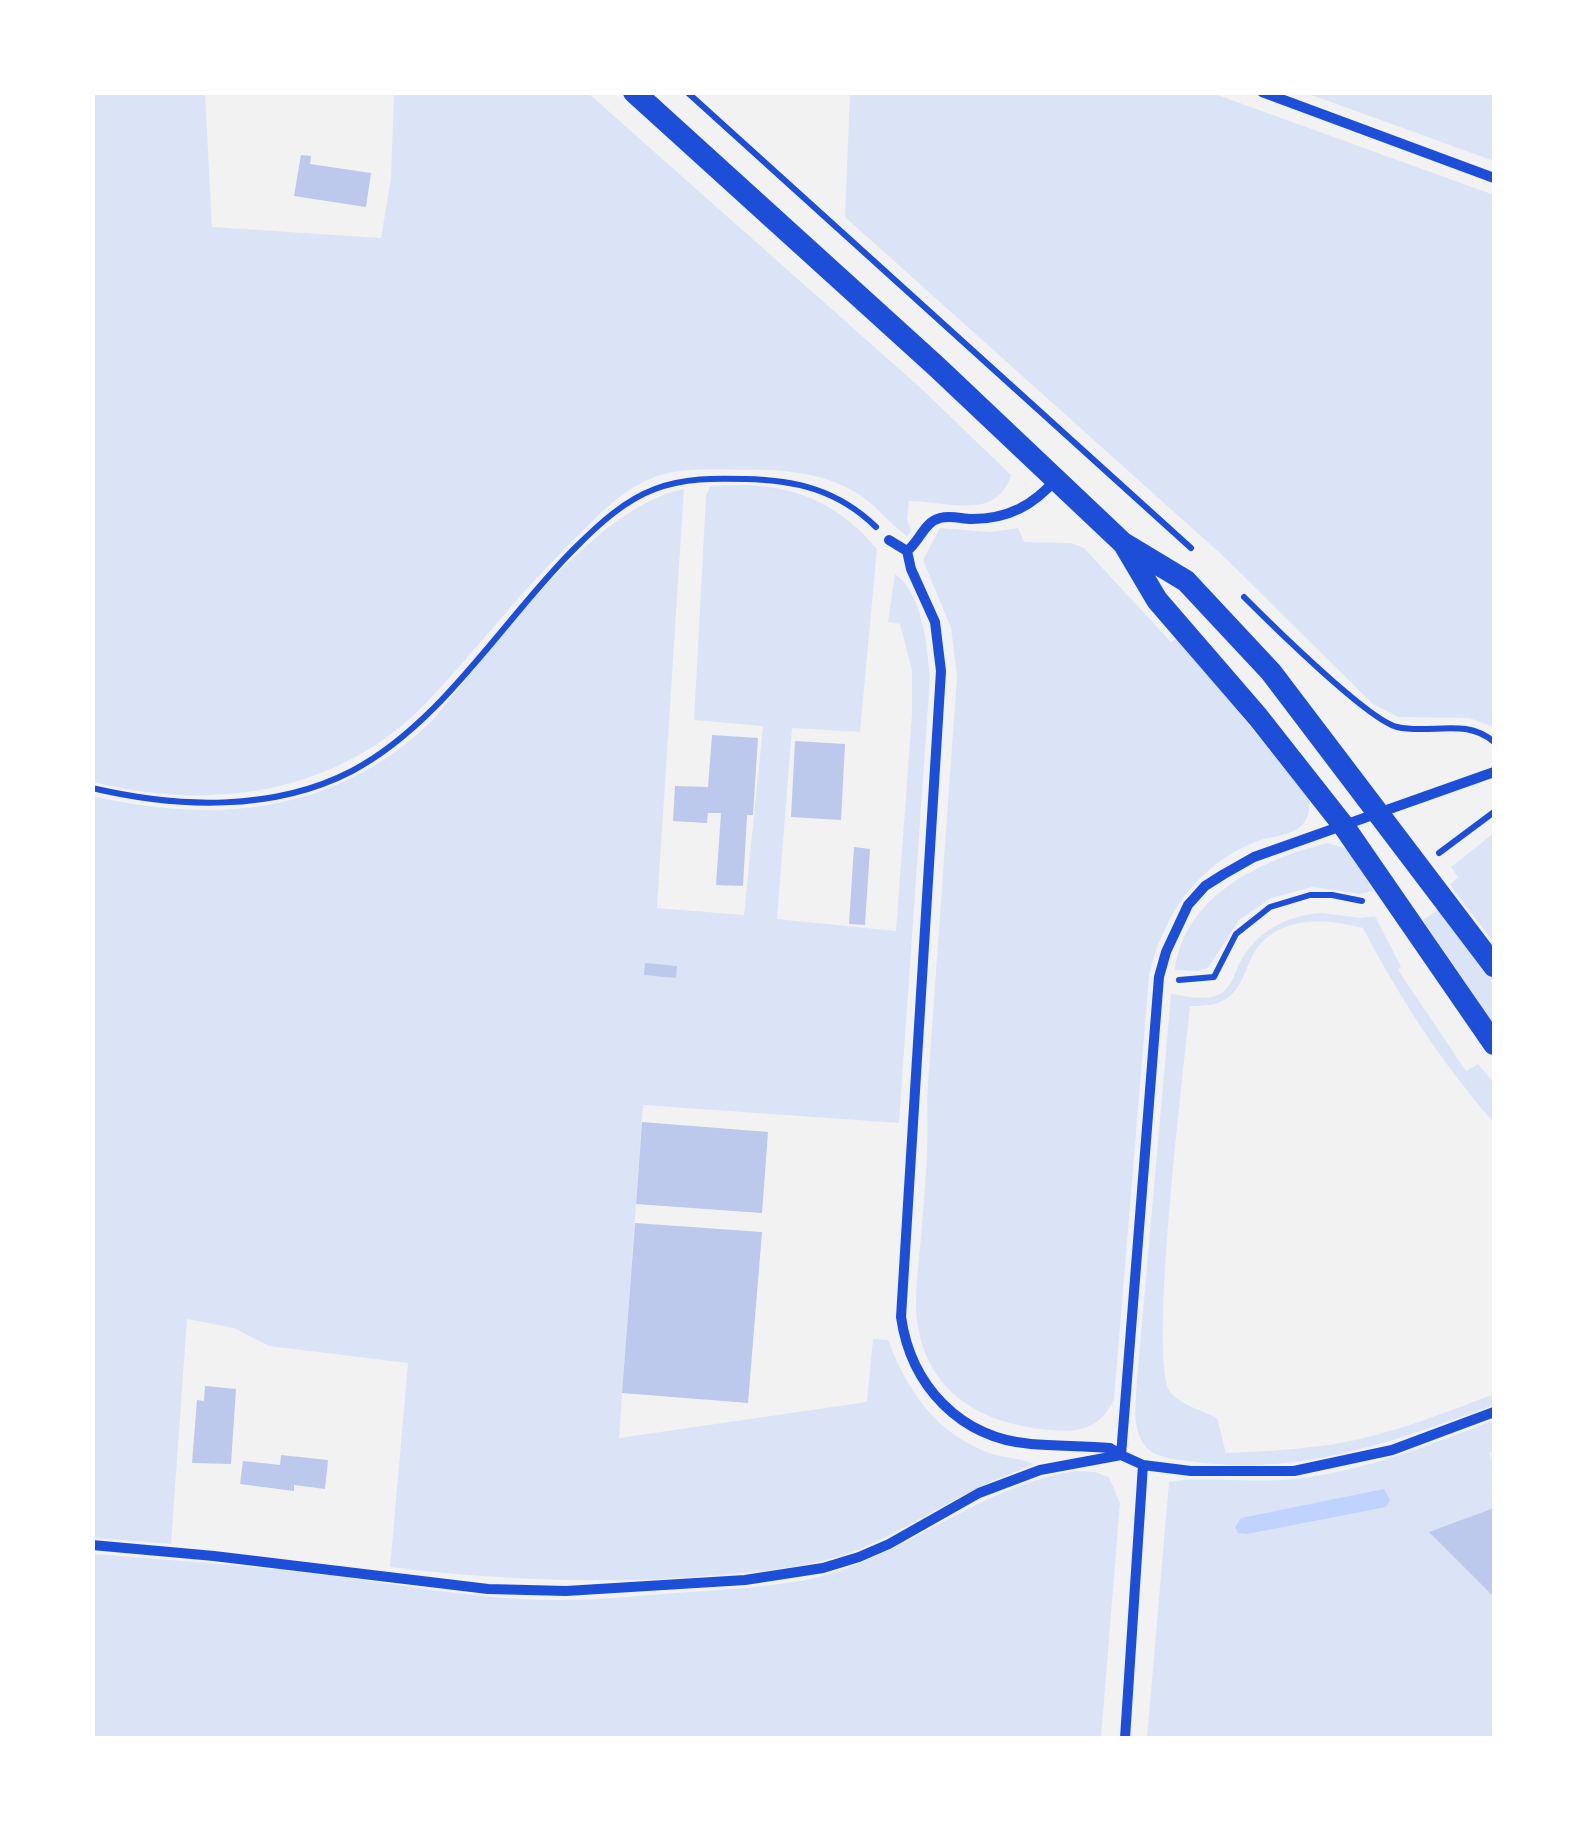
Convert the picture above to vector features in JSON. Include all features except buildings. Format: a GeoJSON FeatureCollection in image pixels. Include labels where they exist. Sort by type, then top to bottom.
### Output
{"type":"FeatureCollection","features":[{"type":"Feature","properties":{"kind":"main road"},"geometry":{"type":"LineString","coordinates":[[634,92],[1123,543],[1186,581],[1244,641],[1380,812],[1494,966]]}},
{"type":"Feature","properties":{"kind":"main road"},"geometry":{"type":"LineString","coordinates":[[1123,543],[1157,600],[1258,716],[1343,826],[1494,1044]]}},
{"type":"Feature","properties":{"kind":"street"},"geometry":{"type":"LineString","coordinates":[[1262,92],[1494,178]]}},
{"type":"Feature","properties":{"kind":"street"},"geometry":{"type":"LineString","coordinates":[[907,550],[916,544],[930,522],[945,516],[985,518],[1024,509],[1056,479]]}},
{"type":"Feature","properties":{"kind":"street"},"geometry":{"type":"LineString","coordinates":[[890,540],[907,550],[936,622],[941,670],[901,1285],[904,1338],[910,1358],[932,1394],[951,1413],[975,1428],[1028,1444],[1110,1448],[1143,1465],[1191,1471],[1323,1467],[1392,1450],[1494,1412]]}},
{"type":"Feature","properties":{"kind":"street"},"geometry":{"type":"LineString","coordinates":[[1121,1456],[1159,977],[1177,924],[1204,886],[1254,857],[1494,772]]}},
{"type":"Feature","properties":{"kind":"street"},"geometry":{"type":"LineString","coordinates":[[92,1545],[488,1589],[566,1591],[745,1580],[824,1568],[860,1557],[1013,1478],[1121,1456]]}},
{"type":"Feature","properties":{"kind":"street"},"geometry":{"type":"LineString","coordinates":[[1126,1738],[1143,1465]]}},
{"type":"Feature","properties":{"kind":"path"},"geometry":{"type":"LineString","coordinates":[[687,92],[1192,550]]}},
{"type":"Feature","properties":{"kind":"path"},"geometry":{"type":"LineString","coordinates":[[92,788],[210,803],[244,802],[318,786],[354,770],[418,723],[536,587],[590,532],[620,508],[656,488],[721,478],[801,483],[853,507],[890,540]]}},
{"type":"Feature","properties":{"kind":"path"},"geometry":{"type":"LineString","coordinates":[[1235,588],[1286,639],[1380,718],[1396,726],[1468,728],[1494,742]]}},
{"type":"Feature","properties":{"kind":"path"},"geometry":{"type":"LineString","coordinates":[[1159,977],[1190,981],[1214,977],[1236,934],[1270,907],[1310,895],[1367,901],[1387,889]]}},
{"type":"Feature","properties":{"kind":"shaded area"},"geometry":{"type":"Polygon","coordinates":[[[850,92],[1212,93],[1494,195],[1494,727],[1469,718],[1398,717],[1373,704],[1222,555],[845,217],[850,92]]]}},
{"type":"Feature","properties":{"kind":"shaded area"},"geometry":{"type":"Polygon","coordinates":[[[92,93],[205,93],[212,227],[381,238],[391,178],[394,93],[588,93],[924,391],[1011,475],[1004,490],[982,504],[909,501],[907,519],[911,531],[907,536],[862,497],[816,476],[773,470],[711,470],[655,477],[604,510],[543,571],[424,705],[390,735],[352,759],[270,788],[226,794],[137,791],[93,782],[92,93]]]}},
{"type":"Feature","properties":{"kind":"shaded area"},"geometry":{"type":"Polygon","coordinates":[[[1306,93],[1494,93],[1494,161],[1306,93]]]}},
{"type":"Feature","properties":{"kind":"shaded area"},"geometry":{"type":"Polygon","coordinates":[[[750,485],[788,491],[821,503],[851,523],[877,549],[860,732],[792,728],[777,919],[896,931],[912,670],[900,624],[888,622],[895,574],[912,594],[922,621],[930,678],[899,1123],[643,1105],[619,1438],[867,1402],[873,1339],[888,1340],[915,1393],[953,1434],[989,1453],[1034,1464],[980,1487],[872,1544],[795,1566],[688,1577],[603,1580],[476,1576],[390,1567],[408,1363],[269,1346],[234,1328],[187,1319],[171,1544],[93,1538],[93,796],[139,805],[230,809],[273,804],[315,793],[355,776],[394,752],[431,722],[513,622],[579,552],[649,501],[684,489],[657,908],[744,915],[763,726],[694,720],[706,496],[710,486],[750,485]]]}},
{"type":"Feature","properties":{"kind":"shaded area"},"geometry":{"type":"Polygon","coordinates":[[[940,528],[991,532],[1018,528],[1024,542],[1071,543],[1084,548],[1171,642],[1178,637],[1309,799],[1308,814],[1300,827],[1234,852],[1199,879],[1173,914],[1155,954],[1149,976],[1114,1400],[1096,1423],[1080,1429],[1026,1427],[982,1413],[962,1401],[932,1368],[917,1320],[927,1098],[957,676],[951,628],[923,560],[940,528]]]}},
{"type":"Feature","properties":{"kind":"shaded area"},"geometry":{"type":"Polygon","coordinates":[[[1494,833],[1494,943],[1450,885],[1458,877],[1451,867],[1494,833]]]}},
{"type":"Feature","properties":{"kind":"shaded area"},"geometry":{"type":"Polygon","coordinates":[[[1327,843],[1348,849],[1373,891],[1360,894],[1312,887],[1271,898],[1239,920],[1208,968],[1175,970],[1181,944],[1210,901],[1277,859],[1327,843]]]}},
{"type":"Feature","properties":{"kind":"shaded area"},"geometry":{"type":"Polygon","coordinates":[[[1439,909],[1494,981],[1494,1025],[1423,920],[1439,909]]]}},
{"type":"Feature","properties":{"kind":"shaded area"},"geometry":{"type":"Polygon","coordinates":[[[1322,913],[1375,916],[1401,967],[1398,970],[1466,1071],[1478,1064],[1494,1083],[1494,1123],[1423,1030],[1363,928],[1334,922],[1304,922],[1265,939],[1237,989],[1223,1001],[1190,1006],[1165,1272],[1165,1371],[1171,1393],[1217,1418],[1226,1453],[1360,1439],[1494,1394],[1494,1405],[1382,1443],[1307,1460],[1229,1465],[1155,1454],[1141,1440],[1135,1406],[1171,994],[1201,998],[1218,995],[1229,986],[1246,952],[1264,934],[1285,921],[1322,913]]]}},
{"type":"Feature","properties":{"kind":"shaded area"},"geometry":{"type":"Polygon","coordinates":[[[1494,1420],[1494,1451],[1489,1453],[1494,1465],[1494,1738],[1147,1738],[1169,1482],[1278,1480],[1319,1475],[1396,1456],[1494,1420]]]}},
{"type":"Feature","properties":{"kind":"shaded area"},"geometry":{"type":"Polygon","coordinates":[[[1075,1471],[1109,1477],[1120,1503],[1101,1738],[93,1738],[93,1554],[274,1569],[503,1598],[592,1599],[734,1589],[795,1582],[845,1569],[1005,1492],[1075,1471]]]}},
{"type":"Feature","properties":{"kind":"water"},"geometry":{"type":"Polygon","coordinates":[[[1384,1489],[1390,1500],[1386,1507],[1247,1534],[1238,1533],[1235,1527],[1241,1518],[1384,1489]]]}}]}
